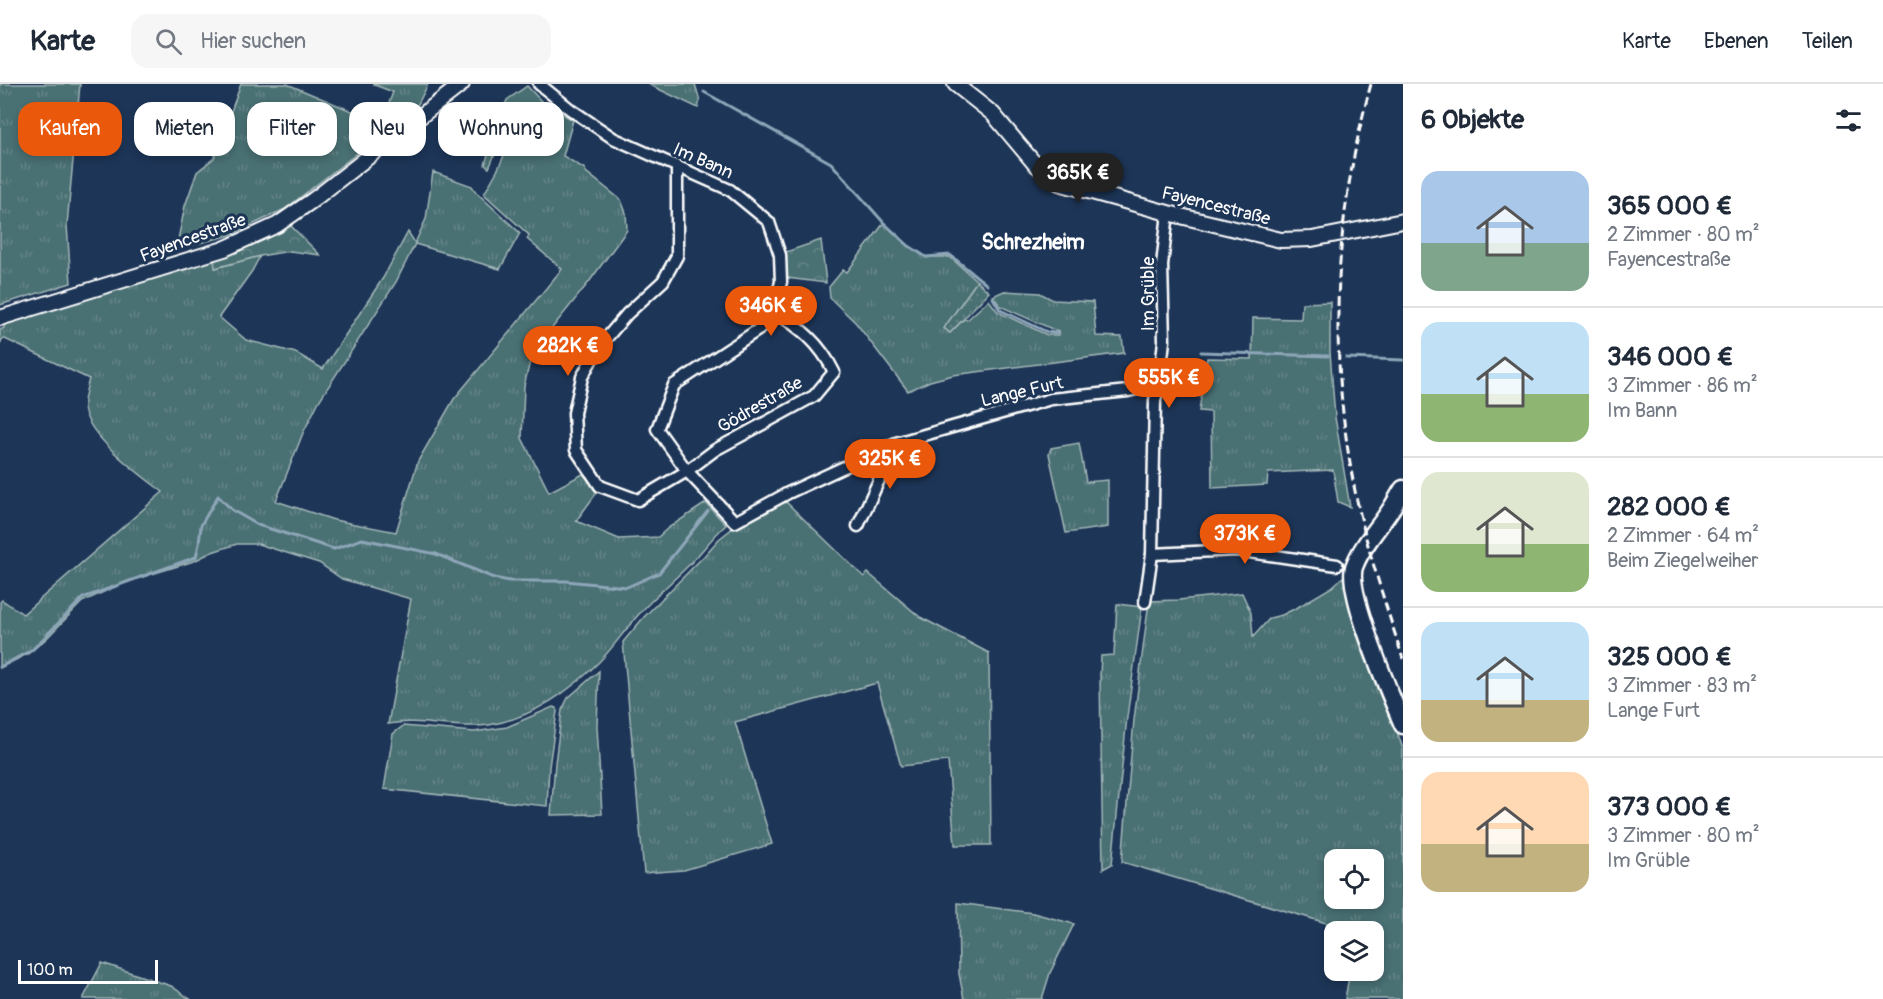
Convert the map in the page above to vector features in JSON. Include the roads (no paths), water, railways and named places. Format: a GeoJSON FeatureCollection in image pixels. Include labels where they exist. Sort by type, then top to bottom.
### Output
{"type":"FeatureCollection","features":[{"type":"Feature","properties":{"kind":"main road"},"geometry":{"type":"LineString","coordinates":[[1403,489],[1367,542],[1354,567],[1353,578],[1359,608],[1403,725]]}},
{"type":"Feature","properties":{"kind":"street","name":"Fayencestraße"},"geometry":{"type":"LineString","coordinates":[[0,318],[214,253],[277,225],[313,200],[462,84]]}},
{"type":"Feature","properties":{"kind":"street","name":"Im Bann"},"geometry":{"type":"LineString","coordinates":[[539,84],[570,109],[613,138],[730,190],[769,222],[780,255],[781,282],[773,311],[758,330],[674,385],[657,429],[687,471],[735,522]]}},
{"type":"Feature","properties":{"kind":"street","name":"Fayencestraße"},"geometry":{"type":"LineString","coordinates":[[955,84],[993,114],[1035,164],[1059,183],[1168,213],[1281,240],[1312,238],[1403,221]]}},
{"type":"Feature","properties":{"kind":"street"},"geometry":{"type":"LineString","coordinates":[[677,167],[677,256],[663,281],[627,314],[598,348],[582,377],[574,414],[576,450],[600,486],[638,500],[687,471]]}},
{"type":"Feature","properties":{"kind":"street","name":"Im Grüble"},"geometry":{"type":"LineString","coordinates":[[1145,602],[1152,554],[1155,400],[1164,341],[1162,265],[1168,213]]}},
{"type":"Feature","properties":{"kind":"street","name":"Gödrestraße"},"geometry":{"type":"LineString","coordinates":[[687,471],[715,450],[814,396],[834,372],[816,344],[792,322],[773,311]]}},
{"type":"Feature","properties":{"kind":"street","name":"Lange Furt"},"geometry":{"type":"LineString","coordinates":[[735,522],[788,493],[896,443],[1051,399],[1128,391],[1159,384]]}},
{"type":"Feature","properties":{"kind":"street"},"geometry":{"type":"LineString","coordinates":[[858,526],[896,443]]}},
{"type":"Feature","properties":{"kind":"street"},"geometry":{"type":"LineString","coordinates":[[1152,554],[1236,550],[1337,565]]}},
{"type":"Feature","properties":{"kind":"waterway"},"geometry":{"type":"LineString","coordinates":[[704,92],[831,163],[884,223],[909,246],[926,257],[950,255],[987,285]]}},
{"type":"Feature","properties":{"kind":"waterway"},"geometry":{"type":"LineString","coordinates":[[993,298],[1000,310],[1047,332],[1059,333]]}},
{"type":"Feature","properties":{"kind":"waterway"},"geometry":{"type":"LineString","coordinates":[[1201,352],[1328,356]]}},
{"type":"Feature","properties":{"kind":"waterway"},"geometry":{"type":"LineString","coordinates":[[1346,358],[1403,360]]}},
{"type":"Feature","properties":{"kind":"waterway"},"geometry":{"type":"LineString","coordinates":[[0,667],[33,649],[83,598],[196,557],[201,525],[218,496],[232,510],[258,525],[334,549],[362,539],[436,554],[494,578],[509,581],[566,581],[627,587],[659,573],[708,511]]}},
{"type":"Feature","properties":{"kind":"railway"},"geometry":{"type":"LineString","coordinates":[[1371,84],[1349,182],[1343,230],[1339,278],[1340,376],[1344,425],[1362,522],[1403,659]]}},
{"type":"Feature","properties":{"kind":"district","name":"Schrezheim"},"geometry":{"type":"Point","coordinates":[1033,242]}}]}
